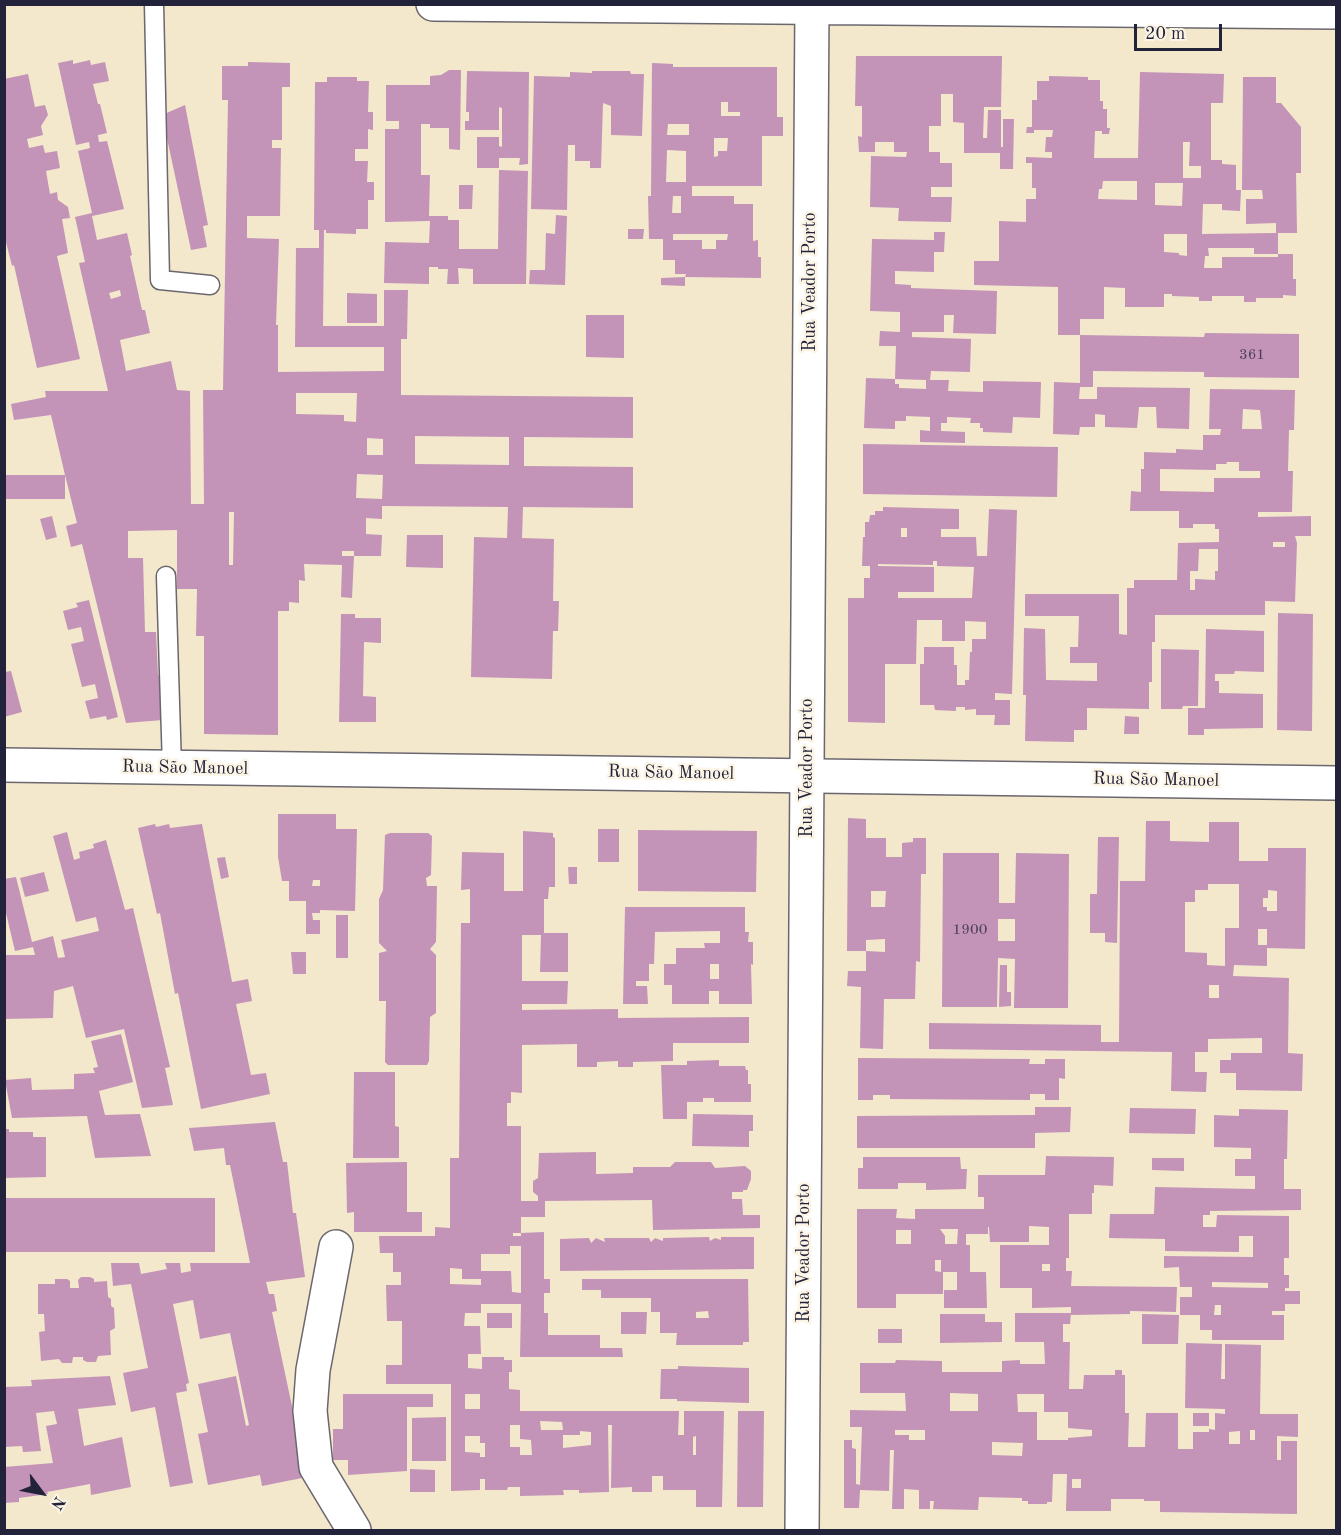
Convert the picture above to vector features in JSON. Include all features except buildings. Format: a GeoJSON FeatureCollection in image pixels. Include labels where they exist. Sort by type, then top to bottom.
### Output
{"type":"FeatureCollection","features":[{"type":"Feature","properties":{"kind":"street"},"geometry":{"type":"LineString","coordinates":[[433,4],[1336,12]]}},
{"type":"Feature","properties":{"kind":"street","name":"Rua Veador Porto"},"geometry":{"type":"LineString","coordinates":[[802,1530],[812,6]]}},
{"type":"Feature","properties":{"kind":"street","name":"Rua São Manoel"},"geometry":{"type":"LineString","coordinates":[[4,765],[1336,783]]}},
{"type":"Feature","properties":{"kind":"street"},"geometry":{"type":"LineString","coordinates":[[336,1247],[313,1370],[310,1412],[316,1467],[354,1530]]}},
{"type":"Feature","properties":{"kind":"lane"},"geometry":{"type":"LineString","coordinates":[[154,4],[160,280],[210,285]]}},
{"type":"Feature","properties":{"kind":"lane"},"geometry":{"type":"LineString","coordinates":[[166,576],[172,768]]}}]}
